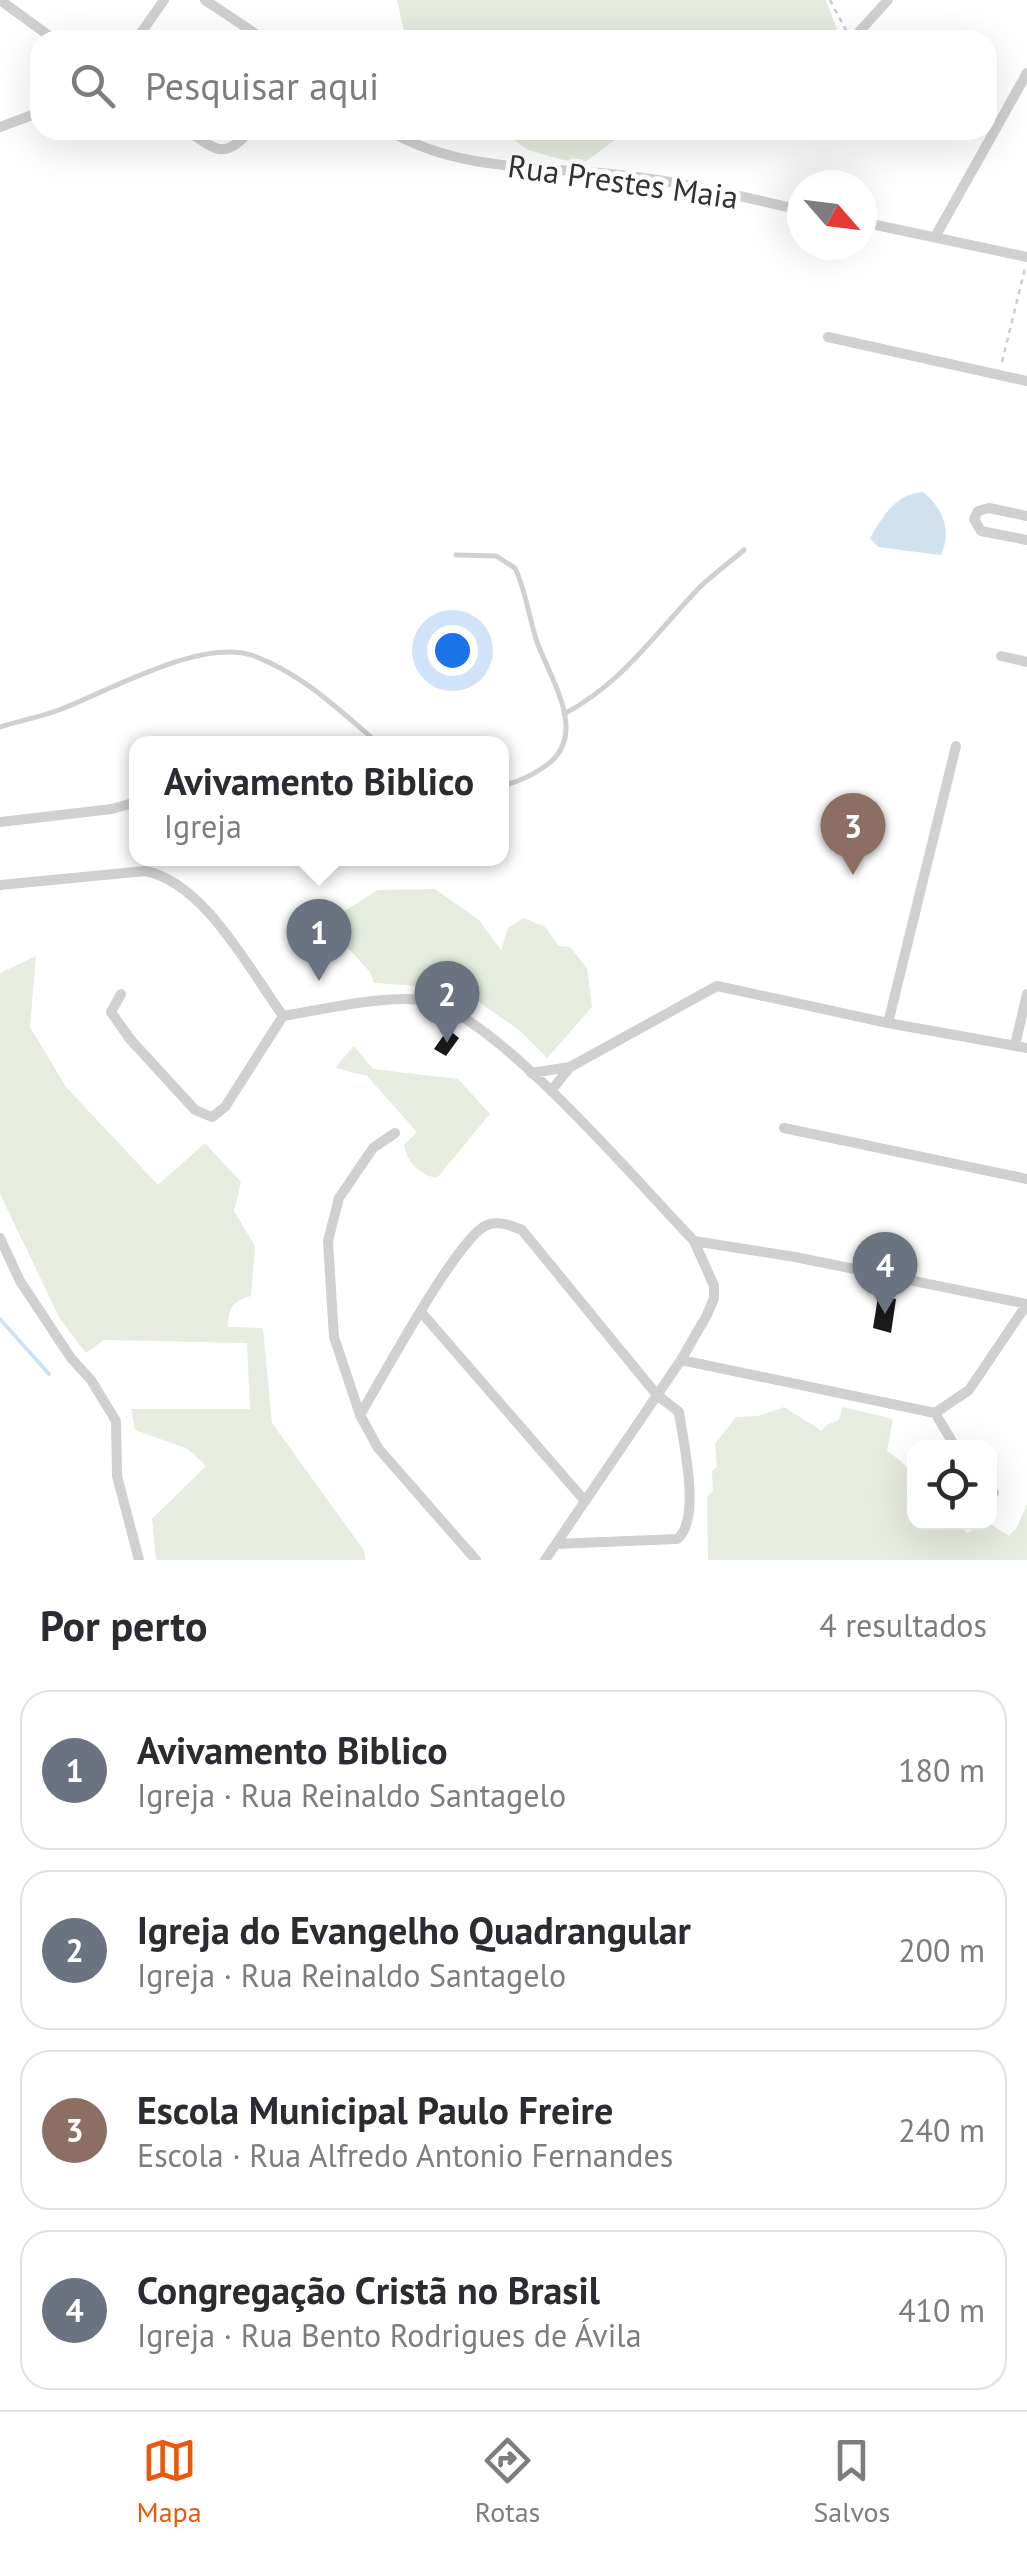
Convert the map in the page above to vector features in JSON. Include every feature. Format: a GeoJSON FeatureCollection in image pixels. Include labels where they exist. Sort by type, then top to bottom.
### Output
{"type":"FeatureCollection","features":[{"type":"Feature","properties":{"kind":"street"},"geometry":{"type":"LineString","coordinates":[[0,0],[42,30]]}},
{"type":"Feature","properties":{"kind":"street"},"geometry":{"type":"LineString","coordinates":[[143,30],[164,0]]}},
{"type":"Feature","properties":{"kind":"street"},"geometry":{"type":"LineString","coordinates":[[206,0],[250,30]]}},
{"type":"Feature","properties":{"kind":"street"},"geometry":{"type":"LineString","coordinates":[[861,30],[888,0]]}},
{"type":"Feature","properties":{"kind":"street"},"geometry":{"type":"LineString","coordinates":[[997,126],[1027,73]]}},
{"type":"Feature","properties":{"kind":"street"},"geometry":{"type":"LineString","coordinates":[[0,128],[30,116]]}},
{"type":"Feature","properties":{"kind":"street"},"geometry":{"type":"LineString","coordinates":[[202,140],[217,150],[232,149],[241,140]]}},
{"type":"Feature","properties":{"kind":"street","name":"Rua Prestes Maia"},"geometry":{"type":"LineString","coordinates":[[411,140],[478,162],[552,172],[633,176],[787,207]]}},
{"type":"Feature","properties":{"kind":"street"},"geometry":{"type":"LineString","coordinates":[[935,237],[989,140]]}},
{"type":"Feature","properties":{"kind":"street"},"geometry":{"type":"LineString","coordinates":[[877,225],[1027,260]]}},
{"type":"Feature","properties":{"kind":"street"},"geometry":{"type":"LineString","coordinates":[[828,337],[1027,381]]}},
{"type":"Feature","properties":{"kind":"street"},"geometry":{"type":"LineString","coordinates":[[1027,516],[989,508],[978,511],[974,519],[981,531],[1027,540]]}},
{"type":"Feature","properties":{"kind":"street"},"geometry":{"type":"LineString","coordinates":[[1001,656],[1027,662]]}},
{"type":"Feature","properties":{"kind":"street"},"geometry":{"type":"LineString","coordinates":[[888,1023],[956,746]]}},
{"type":"Feature","properties":{"kind":"street"},"geometry":{"type":"LineString","coordinates":[[0,822],[129,804]]}},
{"type":"Feature","properties":{"kind":"street"},"geometry":{"type":"LineString","coordinates":[[0,884],[145,871],[162,874],[199,901],[282,1016]]}},
{"type":"Feature","properties":{"kind":"street"},"geometry":{"type":"LineString","coordinates":[[531,1074],[570,1066],[716,986],[888,1023],[1021,1046],[1027,994]]}},
{"type":"Feature","properties":{"kind":"street"},"geometry":{"type":"LineString","coordinates":[[121,994],[111,1012],[143,1054],[206,1117],[219,1114],[282,1016],[398,999],[429,1001],[455,1013],[497,1042],[551,1091],[694,1241],[710,1273],[714,1298],[681,1360],[545,1560]]}},
{"type":"Feature","properties":{"kind":"street"},"geometry":{"type":"LineString","coordinates":[[551,1091],[570,1066]]}},
{"type":"Feature","properties":{"kind":"street"},"geometry":{"type":"LineString","coordinates":[[784,1128],[1027,1179]]}},
{"type":"Feature","properties":{"kind":"street"},"geometry":{"type":"LineString","coordinates":[[394,1133],[373,1148],[339,1198],[328,1241],[334,1337],[360,1416],[378,1448],[476,1560]]}},
{"type":"Feature","properties":{"kind":"street"},"geometry":{"type":"LineString","coordinates":[[360,1416],[421,1312],[470,1239],[484,1226],[497,1223],[522,1230],[657,1394],[680,1412],[691,1513],[685,1534],[665,1542],[556,1544]]}},
{"type":"Feature","properties":{"kind":"street"},"geometry":{"type":"LineString","coordinates":[[0,1238],[11,1264],[116,1421],[117,1476],[139,1560]]}},
{"type":"Feature","properties":{"kind":"street"},"geometry":{"type":"LineString","coordinates":[[681,1360],[936,1413],[969,1390],[1027,1304],[795,1257],[694,1241]]}},
{"type":"Feature","properties":{"kind":"street"},"geometry":{"type":"LineString","coordinates":[[0,1270],[11,1264]]}},
{"type":"Feature","properties":{"kind":"street"},"geometry":{"type":"LineString","coordinates":[[421,1312],[586,1500]]}},
{"type":"Feature","properties":{"kind":"street"},"geometry":{"type":"LineString","coordinates":[[936,1413],[951,1440]]}},
{"type":"Feature","properties":{"kind":"lane"},"geometry":{"type":"LineString","coordinates":[[564,714],[607,688],[702,586],[744,550]]}},
{"type":"Feature","properties":{"kind":"lane"},"geometry":{"type":"LineString","coordinates":[[456,555],[496,556],[514,568],[564,714],[568,737],[553,761],[509,784]]}},
{"type":"Feature","properties":{"kind":"lane"},"geometry":{"type":"LineString","coordinates":[[0,727],[54,712],[140,675],[220,651],[253,656],[300,678],[369,736]]}},
{"type":"Feature","properties":{"kind":"path"},"geometry":{"type":"LineString","coordinates":[[830,0],[845,30]]}},
{"type":"Feature","properties":{"kind":"path"},"geometry":{"type":"LineString","coordinates":[[998,374],[1027,260]]}},
{"type":"Feature","properties":{"kind":"shaded area"},"geometry":{"type":"Polygon","coordinates":[[[397,0],[826,0],[837,30],[404,30],[397,0]]]}},
{"type":"Feature","properties":{"kind":"shaded area"},"geometry":{"type":"Polygon","coordinates":[[[514,140],[615,140],[581,165],[528,150],[514,140]]]}},
{"type":"Feature","properties":{"kind":"shaded area"},"geometry":{"type":"Polygon","coordinates":[[[435,889],[479,920],[501,950],[508,928],[524,918],[545,927],[559,946],[570,947],[587,968],[592,1007],[547,1058],[519,1030],[460,989],[374,983],[370,972],[325,923],[378,890],[435,889]]]}},
{"type":"Feature","properties":{"kind":"shaded area"},"geometry":{"type":"Polygon","coordinates":[[[36,956],[30,1027],[66,1087],[158,1185],[205,1143],[241,1182],[234,1211],[255,1246],[251,1296],[233,1306],[228,1327],[263,1328],[272,1423],[363,1549],[366,1560],[156,1560],[152,1519],[206,1466],[188,1449],[135,1430],[131,1409],[250,1409],[247,1343],[104,1340],[86,1353],[60,1319],[0,1194],[0,973],[36,956]]]}},
{"type":"Feature","properties":{"kind":"shaded area"},"geometry":{"type":"Polygon","coordinates":[[[354,1046],[373,1069],[458,1079],[490,1114],[437,1178],[419,1171],[411,1162],[404,1145],[417,1132],[367,1076],[335,1068],[354,1046]]]}},
{"type":"Feature","properties":{"kind":"shaded area"},"geometry":{"type":"Polygon","coordinates":[[[784,1407],[822,1431],[839,1420],[842,1407],[893,1419],[887,1451],[907,1468],[907,1530],[967,1533],[997,1528],[1009,1536],[1027,1504],[1027,1560],[708,1560],[707,1497],[713,1491],[712,1471],[717,1467],[715,1444],[736,1417],[759,1416],[784,1407]]]}},
{"type":"Feature","properties":{"kind":"water"},"geometry":{"type":"Polygon","coordinates":[[[923,492],[944,520],[946,537],[941,555],[878,547],[870,538],[886,514],[898,501],[923,492]]]}},
{"type":"Feature","properties":{"kind":"building"},"geometry":{"type":"Polygon","coordinates":[[[448,1029],[459,1038],[446,1056],[434,1049],[448,1029]]]}},
{"type":"Feature","properties":{"kind":"building"},"geometry":{"type":"Polygon","coordinates":[[[878,1297],[896,1299],[891,1333],[873,1328],[878,1297]]]}},
{"type":"Feature","properties":{"kind":"waterway"},"geometry":{"type":"LineString","coordinates":[[0,1319],[49,1374]]}},
{"type":"Feature","properties":{"kind":"place","name":"Escola Municipal Paulo Freire"},"geometry":{"type":"Point","coordinates":[853,875]}},
{"type":"Feature","properties":{"kind":"place","name":"Avivamento Biblico"},"geometry":{"type":"Point","coordinates":[319,981]}},
{"type":"Feature","properties":{"kind":"place","name":"Igreja do Evangelho Quadrangular"},"geometry":{"type":"Point","coordinates":[447,1043]}},
{"type":"Feature","properties":{"kind":"place","name":"Congregação Cristã no Brasil"},"geometry":{"type":"Point","coordinates":[885,1314]}}]}
